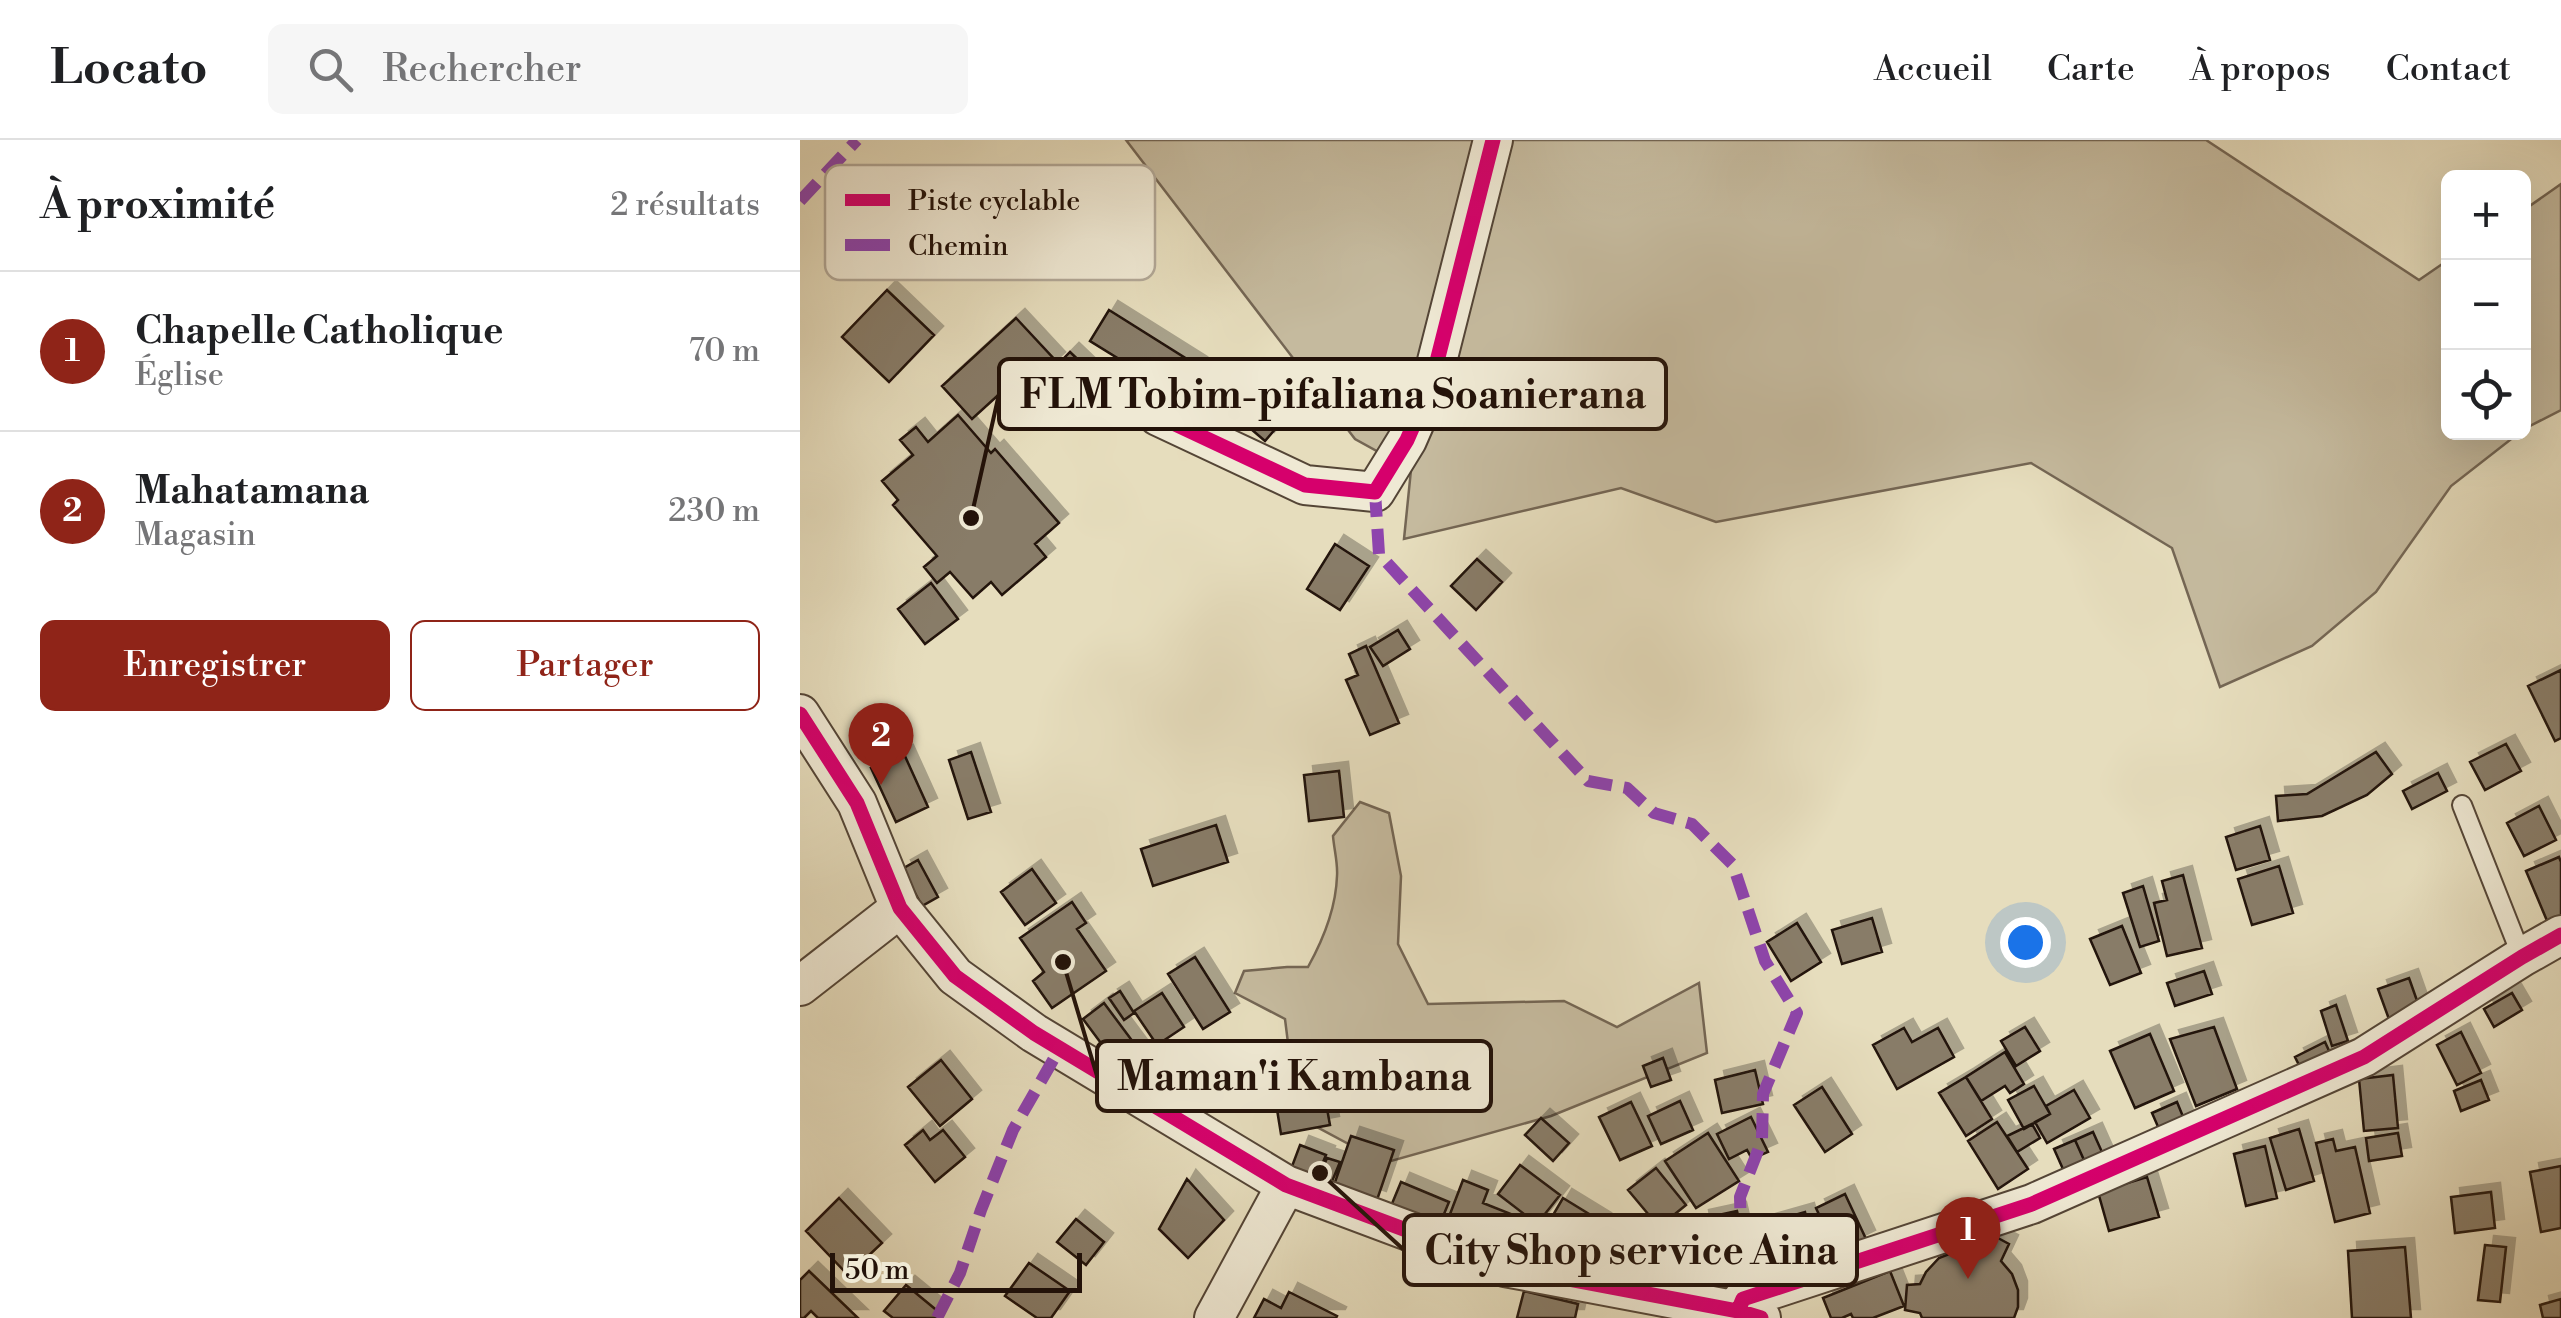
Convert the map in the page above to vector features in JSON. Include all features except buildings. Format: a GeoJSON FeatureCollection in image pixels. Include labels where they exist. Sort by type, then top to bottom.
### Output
{"type":"FeatureCollection","features":[{"type":"Feature","properties":{"kind":"street"},"geometry":{"type":"LineString","coordinates":[[1158,416],[1305,485],[1375,492],[1407,440],[1430,385],[1493,140]]}},
{"type":"Feature","properties":{"kind":"street"},"geometry":{"type":"LineString","coordinates":[[800,714],[858,803],[900,908],[955,976],[1024,1026],[1286,1184],[1505,1267],[1750,1314]]}},
{"type":"Feature","properties":{"kind":"street"},"geometry":{"type":"LineString","coordinates":[[800,986],[900,908]]}},
{"type":"Feature","properties":{"kind":"street"},"geometry":{"type":"LineString","coordinates":[[1750,1314],[1743,1299],[2032,1204],[2364,1057],[2561,934]]}},
{"type":"Feature","properties":{"kind":"street"},"geometry":{"type":"LineString","coordinates":[[1214,1318],[1286,1184]]}},
{"type":"Feature","properties":{"kind":"lane"},"geometry":{"type":"LineString","coordinates":[[2462,805],[2522,956]]}},
{"type":"Feature","properties":{"kind":"shaded area"},"geometry":{"type":"Polygon","coordinates":[[[1126,140],[2206,140],[2419,280],[2441,265],[2441,440],[2510,440],[2451,486],[2376,592],[2312,646],[2220,687],[2172,548],[2031,463],[1716,522],[1621,488],[1404,539],[1411,470],[1355,439],[1155,178],[1155,165],[1145,165],[1126,140]]]}},
{"type":"Feature","properties":{"kind":"shaded area"},"geometry":{"type":"Polygon","coordinates":[[[2561,184],[2561,410],[2531,425],[2531,260],[2531,205],[2561,184]]]}},
{"type":"Feature","properties":{"kind":"shaded area"},"geometry":{"type":"Polygon","coordinates":[[[1360,802],[1389,813],[1401,876],[1398,944],[1428,1004],[1564,1001],[1617,1027],[1699,983],[1707,1053],[1551,1116],[1384,1163],[1317,1127],[1289,1051],[1285,1019],[1235,993],[1244,971],[1308,967],[1324,935],[1334,900],[1337,871],[1333,836],[1360,802]]]}},
{"type":"Feature","properties":{"kind":"marked path"},"geometry":{"type":"LineString","coordinates":[[834,165],[857,140]]}},
{"type":"Feature","properties":{"kind":"marked path"},"geometry":{"type":"LineString","coordinates":[[800,201],[825,174]]}},
{"type":"Feature","properties":{"kind":"marked path"},"geometry":{"type":"LineString","coordinates":[[1375,492],[1379,554],[1588,781],[1627,788],[1654,813],[1692,824],[1733,865],[1765,961],[1797,1013],[1763,1094],[1762,1140],[1740,1197],[1743,1299]]}},
{"type":"Feature","properties":{"kind":"marked path"},"geometry":{"type":"LineString","coordinates":[[937,1318],[960,1273],[1013,1130],[1060,1048]]}},
{"type":"Feature","properties":{"kind":"cycle path"},"geometry":{"type":"LineString","coordinates":[[1158,416],[1305,485],[1375,492],[1407,440],[1431,385],[1493,140]]}},
{"type":"Feature","properties":{"kind":"cycle path"},"geometry":{"type":"LineString","coordinates":[[800,714],[857,803],[900,908],[955,976],[1034,1033],[1286,1185],[1505,1267],[1761,1318]]}},
{"type":"Feature","properties":{"kind":"cycle path"},"geometry":{"type":"LineString","coordinates":[[1738,1311],[1743,1299],[2032,1204],[2364,1057],[2561,935]]}},
{"type":"Feature","properties":{"kind":"place","name":"FLM Tobim-pifaliana Soanierana"},"geometry":{"type":"Point","coordinates":[971,518]}},
{"type":"Feature","properties":{"kind":"place","name":"Mahatamana"},"geometry":{"type":"Point","coordinates":[881,785]}},
{"type":"Feature","properties":{"kind":"place","name":"Maman'i Kambana"},"geometry":{"type":"Point","coordinates":[1063,962]}},
{"type":"Feature","properties":{"kind":"place","name":"City Shop service Aina"},"geometry":{"type":"Point","coordinates":[1320,1173]}},
{"type":"Feature","properties":{"kind":"place","name":"Chapelle Catholique"},"geometry":{"type":"Point","coordinates":[1968,1279]}}]}
